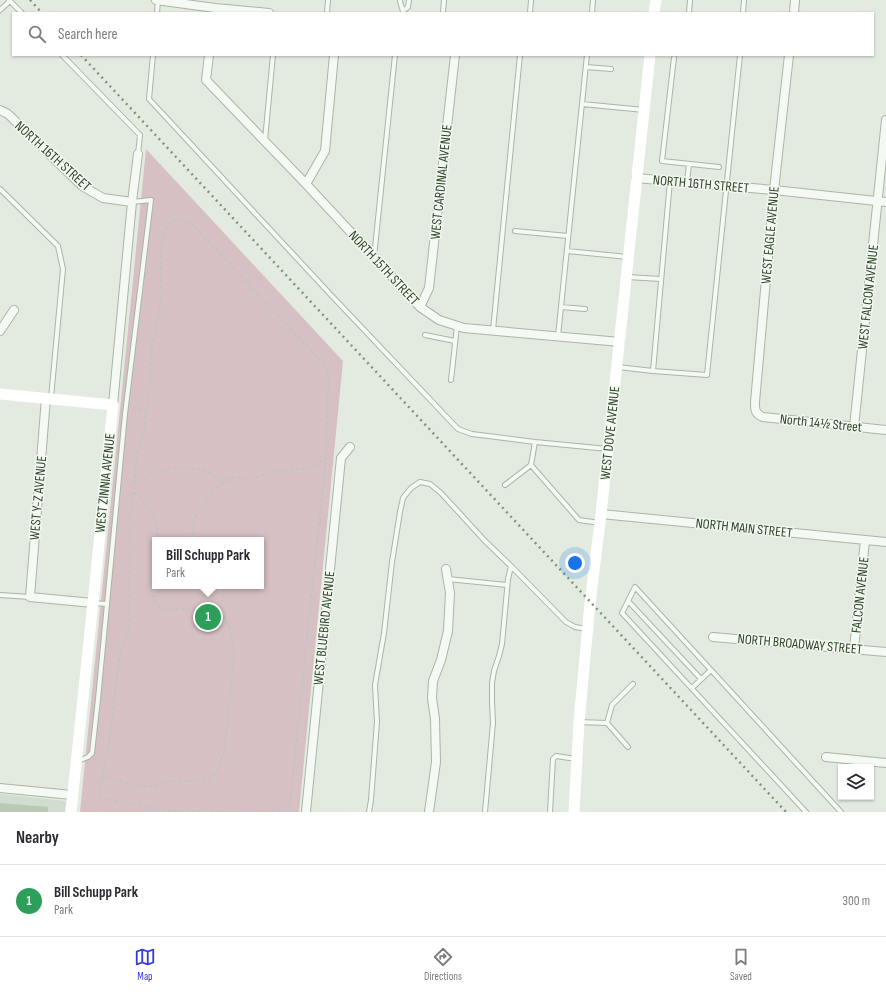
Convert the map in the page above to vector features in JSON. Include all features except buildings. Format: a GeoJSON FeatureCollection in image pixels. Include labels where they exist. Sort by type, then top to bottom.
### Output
{"type":"FeatureCollection","features":[{"type":"Feature","properties":{"kind":"main road"},"geometry":{"type":"LineString","coordinates":[[654,12],[656,0]]}},
{"type":"Feature","properties":{"kind":"main road","name":"WEST DOVE AVENUE"},"geometry":{"type":"LineString","coordinates":[[574,812],[578,722],[650,56]]}},
{"type":"Feature","properties":{"kind":"main road"},"geometry":{"type":"LineString","coordinates":[[0,394],[113,405]]}},
{"type":"Feature","properties":{"kind":"main road","name":"WEST ZINNIA AVENUE"},"geometry":{"type":"LineString","coordinates":[[71,812],[113,405]]}},
{"type":"Feature","properties":{"kind":"street"},"geometry":{"type":"LineString","coordinates":[[157,0],[214,11],[242,12]]}},
{"type":"Feature","properties":{"kind":"street"},"geometry":{"type":"LineString","coordinates":[[794,12],[795,0]]}},
{"type":"Feature","properties":{"kind":"street","name":"NORTH 15TH STREET"},"geometry":{"type":"LineString","coordinates":[[209,56],[206,80],[265,140],[420,307],[440,320],[464,328],[620,342]]}},
{"type":"Feature","properties":{"kind":"street"},"geometry":{"type":"LineString","coordinates":[[306,184],[325,151],[334,56]]}},
{"type":"Feature","properties":{"kind":"street","name":"WEST CARDINAL AVENUE"},"geometry":{"type":"LineString","coordinates":[[420,307],[429,288],[455,56]]}},
{"type":"Feature","properties":{"kind":"street","name":"WEST EAGLE AVENUE"},"geometry":{"type":"LineString","coordinates":[[757,414],[755,411],[755,402],[774,190],[789,56]]}},
{"type":"Feature","properties":{"kind":"street","name":"NORTH 16TH STREET"},"geometry":{"type":"LineString","coordinates":[[0,110],[8,114],[82,186],[103,198],[132,202]]}},
{"type":"Feature","properties":{"kind":"street","name":"WEST FALCON AVENUE"},"geometry":{"type":"LineString","coordinates":[[854,427],[882,201],[886,120]]}},
{"type":"Feature","properties":{"kind":"street","name":"WEST ZINNIA AVENUE"},"geometry":{"type":"LineString","coordinates":[[113,405],[132,202],[138,154]]}},
{"type":"Feature","properties":{"kind":"street","name":"NORTH 16TH STREET"},"geometry":{"type":"LineString","coordinates":[[636,178],[882,201]]}},
{"type":"Feature","properties":{"kind":"street"},"geometry":{"type":"LineString","coordinates":[[0,331],[14,310]]}},
{"type":"Feature","properties":{"kind":"street","name":"WEST Y-Z AVENUE"},"geometry":{"type":"LineString","coordinates":[[30,597],[49,399]]}},
{"type":"Feature","properties":{"kind":"street","name":"North 14½ Street"},"geometry":{"type":"LineString","coordinates":[[757,414],[763,417],[886,430]]}},
{"type":"Feature","properties":{"kind":"street","name":"WEST BLUEBIRD AVENUE"},"geometry":{"type":"LineString","coordinates":[[306,812],[341,458],[350,447]]}},
{"type":"Feature","properties":{"kind":"street","name":"NORTH MAIN STREET"},"geometry":{"type":"LineString","coordinates":[[601,519],[886,542]]}},
{"type":"Feature","properties":{"kind":"street","name":"FALCON AVENUE"},"geometry":{"type":"LineString","coordinates":[[854,649],[865,540]]}},
{"type":"Feature","properties":{"kind":"street"},"geometry":{"type":"LineString","coordinates":[[429,812],[436,762],[435,719],[432,698],[433,681],[441,660],[448,631],[450,593],[446,569]]}},
{"type":"Feature","properties":{"kind":"street"},"geometry":{"type":"LineString","coordinates":[[30,597],[93,603]]}},
{"type":"Feature","properties":{"kind":"street","name":"NORTH BROADWAY STREET"},"geometry":{"type":"LineString","coordinates":[[713,637],[886,652]]}},
{"type":"Feature","properties":{"kind":"street"},"geometry":{"type":"LineString","coordinates":[[826,757],[886,763]]}},
{"type":"Feature","properties":{"kind":"street"},"geometry":{"type":"LineString","coordinates":[[0,788],[72,795]]}},
{"type":"Feature","properties":{"kind":"lane"},"geometry":{"type":"LineString","coordinates":[[0,10],[9,0],[21,12]]}},
{"type":"Feature","properties":{"kind":"lane"},"geometry":{"type":"LineString","coordinates":[[157,0],[157,12]]}},
{"type":"Feature","properties":{"kind":"lane"},"geometry":{"type":"LineString","coordinates":[[327,12],[328,0]]}},
{"type":"Feature","properties":{"kind":"lane"},"geometry":{"type":"LineString","coordinates":[[400,0],[403,12],[408,7],[409,0]]}},
{"type":"Feature","properties":{"kind":"lane"},"geometry":{"type":"LineString","coordinates":[[443,12],[444,0]]}},
{"type":"Feature","properties":{"kind":"lane"},"geometry":{"type":"LineString","coordinates":[[530,12],[531,0]]}},
{"type":"Feature","properties":{"kind":"lane"},"geometry":{"type":"LineString","coordinates":[[592,12],[593,0]]}},
{"type":"Feature","properties":{"kind":"lane"},"geometry":{"type":"LineString","coordinates":[[689,12],[690,0]]}},
{"type":"Feature","properties":{"kind":"lane"},"geometry":{"type":"LineString","coordinates":[[743,12],[744,0]]}},
{"type":"Feature","properties":{"kind":"lane"},"geometry":{"type":"LineString","coordinates":[[63,56],[140,135],[138,154]]}},
{"type":"Feature","properties":{"kind":"lane"},"geometry":{"type":"LineString","coordinates":[[153,56],[149,99],[458,429],[472,434],[608,449]]}},
{"type":"Feature","properties":{"kind":"lane"},"geometry":{"type":"LineString","coordinates":[[265,140],[273,56]]}},
{"type":"Feature","properties":{"kind":"lane"},"geometry":{"type":"LineString","coordinates":[[374,257],[395,56]]}},
{"type":"Feature","properties":{"kind":"lane"},"geometry":{"type":"LineString","coordinates":[[493,330],[520,56]]}},
{"type":"Feature","properties":{"kind":"lane"},"geometry":{"type":"LineString","coordinates":[[558,336],[587,56]]}},
{"type":"Feature","properties":{"kind":"lane"},"geometry":{"type":"LineString","coordinates":[[617,367],[707,376],[740,56]]}},
{"type":"Feature","properties":{"kind":"lane"},"geometry":{"type":"LineString","coordinates":[[674,58],[662,161],[719,167]]}},
{"type":"Feature","properties":{"kind":"lane"},"geometry":{"type":"LineString","coordinates":[[586,67],[611,70]]}},
{"type":"Feature","properties":{"kind":"lane"},"geometry":{"type":"LineString","coordinates":[[582,104],[644,110]]}},
{"type":"Feature","properties":{"kind":"lane"},"geometry":{"type":"LineString","coordinates":[[687,182],[689,164]]}},
{"type":"Feature","properties":{"kind":"lane"},"geometry":{"type":"LineString","coordinates":[[653,371],[670,181]]}},
{"type":"Feature","properties":{"kind":"lane"},"geometry":{"type":"LineString","coordinates":[[0,189],[58,246],[63,270],[49,399]]}},
{"type":"Feature","properties":{"kind":"lane"},"geometry":{"type":"LineString","coordinates":[[76,762],[88,757],[92,753],[108,604],[126,406],[151,200],[132,202]]}},
{"type":"Feature","properties":{"kind":"lane"},"geometry":{"type":"LineString","coordinates":[[515,231],[568,236]]}},
{"type":"Feature","properties":{"kind":"lane"},"geometry":{"type":"LineString","coordinates":[[567,251],[628,257]]}},
{"type":"Feature","properties":{"kind":"lane"},"geometry":{"type":"LineString","coordinates":[[626,277],[661,280]]}},
{"type":"Feature","properties":{"kind":"lane"},"geometry":{"type":"LineString","coordinates":[[561,306],[586,309]]}},
{"type":"Feature","properties":{"kind":"lane"},"geometry":{"type":"LineString","coordinates":[[451,380],[457,326]]}},
{"type":"Feature","properties":{"kind":"lane"},"geometry":{"type":"LineString","coordinates":[[425,334],[455,341]]}},
{"type":"Feature","properties":{"kind":"lane"},"geometry":{"type":"LineString","coordinates":[[505,485],[531,465],[535,442]]}},
{"type":"Feature","properties":{"kind":"lane"},"geometry":{"type":"LineString","coordinates":[[531,465],[579,520],[601,519]]}},
{"type":"Feature","properties":{"kind":"lane"},"geometry":{"type":"LineString","coordinates":[[369,812],[377,728],[375,685],[384,633],[392,562],[403,498],[411,488],[420,482],[430,484],[442,494],[485,541],[566,622],[575,627],[588,629]]}},
{"type":"Feature","properties":{"kind":"lane"},"geometry":{"type":"LineString","coordinates":[[485,812],[493,731],[492,683],[502,644],[507,585],[511,566]]}},
{"type":"Feature","properties":{"kind":"lane"},"geometry":{"type":"LineString","coordinates":[[448,579],[507,585]]}},
{"type":"Feature","properties":{"kind":"lane"},"geometry":{"type":"LineString","coordinates":[[806,812],[622,613],[634,587],[841,812]]}},
{"type":"Feature","properties":{"kind":"lane"},"geometry":{"type":"LineString","coordinates":[[0,595],[30,597]]}},
{"type":"Feature","properties":{"kind":"lane"},"geometry":{"type":"LineString","coordinates":[[628,601],[701,679]]}},
{"type":"Feature","properties":{"kind":"lane"},"geometry":{"type":"LineString","coordinates":[[93,603],[108,604]]}},
{"type":"Feature","properties":{"kind":"lane"},"geometry":{"type":"LineString","coordinates":[[692,688],[711,670]]}},
{"type":"Feature","properties":{"kind":"lane"},"geometry":{"type":"LineString","coordinates":[[607,723],[612,705],[633,684]]}},
{"type":"Feature","properties":{"kind":"lane"},"geometry":{"type":"LineString","coordinates":[[578,722],[607,723],[628,747]]}},
{"type":"Feature","properties":{"kind":"lane"},"geometry":{"type":"LineString","coordinates":[[550,812],[553,759],[556,756],[577,759]]}},
{"type":"Feature","properties":{"kind":"path"},"geometry":{"type":"LineString","coordinates":[[243,812],[167,811],[100,798],[100,784],[109,742],[119,659],[129,627],[130,517],[138,449],[144,429],[150,385],[151,352],[160,308],[161,252],[164,234],[169,223],[182,219],[191,223],[319,359],[327,370],[329,388],[326,458],[291,796],[288,806],[281,810],[270,812]]}},
{"type":"Feature","properties":{"kind":"path"},"geometry":{"type":"LineString","coordinates":[[126,406],[146,410]]}},
{"type":"Feature","properties":{"kind":"path"},"geometry":{"type":"LineString","coordinates":[[134,482],[161,470],[176,468],[202,470],[219,478],[254,478],[270,471],[311,468],[326,458]]}},
{"type":"Feature","properties":{"kind":"path"},"geometry":{"type":"LineString","coordinates":[[194,537],[191,530],[196,517],[214,489],[230,478]]}},
{"type":"Feature","properties":{"kind":"path"},"geometry":{"type":"LineString","coordinates":[[133,493],[140,496],[151,510],[156,521],[158,537]]}},
{"type":"Feature","properties":{"kind":"path"},"geometry":{"type":"LineString","coordinates":[[153,589],[155,601],[159,606],[166,609],[219,611]]}},
{"type":"Feature","properties":{"kind":"path"},"geometry":{"type":"LineString","coordinates":[[219,611],[224,589]]}},
{"type":"Feature","properties":{"kind":"path"},"geometry":{"type":"LineString","coordinates":[[102,777],[141,786],[154,786],[171,781],[207,780],[214,775],[224,753],[234,657],[234,644],[231,631],[224,617],[219,611]]}},
{"type":"Feature","properties":{"kind":"shaded area"},"geometry":{"type":"Polygon","coordinates":[[[146,149],[343,361],[299,812],[80,812],[146,149]]]}},
{"type":"Feature","properties":{"kind":"shaded area"},"geometry":{"type":"Polygon","coordinates":[[[0,794],[66,801],[65,812],[0,812],[0,794]]]}},
{"type":"Feature","properties":{"kind":"railway"},"geometry":{"type":"LineString","coordinates":[[30,0],[41,12]]}},
{"type":"Feature","properties":{"kind":"railway"},"geometry":{"type":"LineString","coordinates":[[82,56],[786,812]]}},
{"type":"Feature","properties":{"kind":"place","name":"Bill Schupp Park"},"geometry":{"type":"Point","coordinates":[208,617]}}]}
